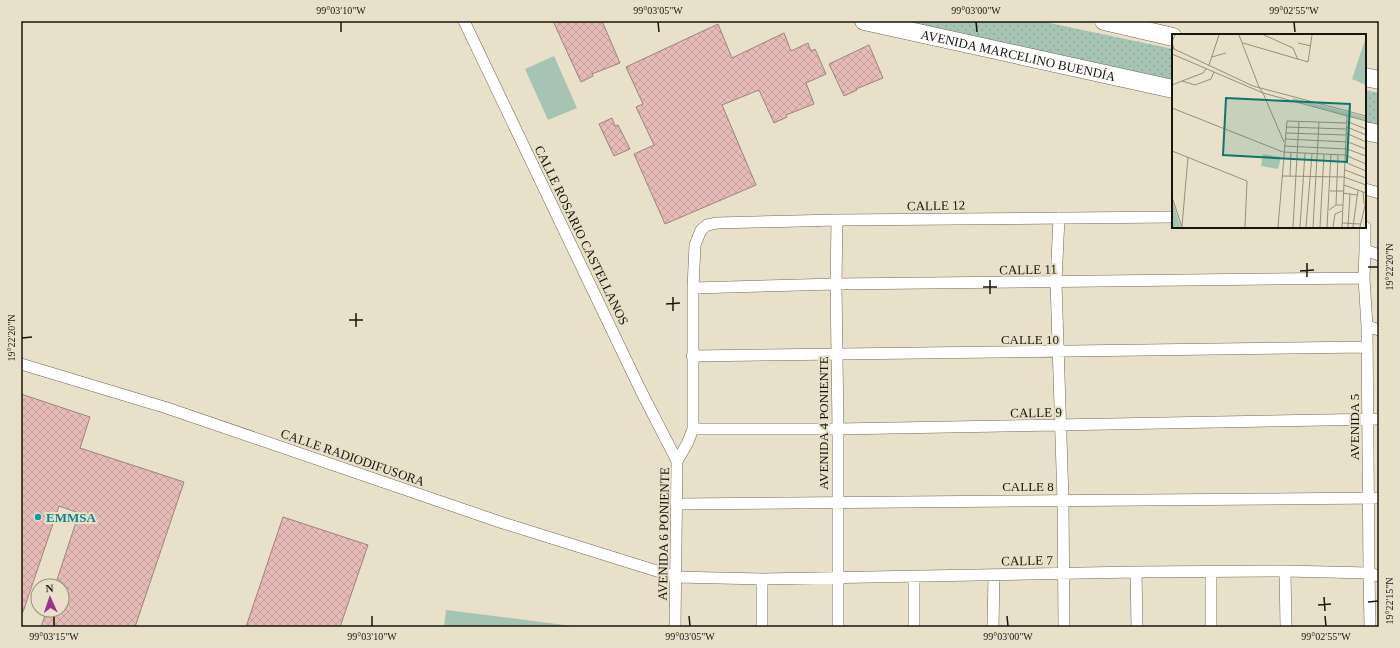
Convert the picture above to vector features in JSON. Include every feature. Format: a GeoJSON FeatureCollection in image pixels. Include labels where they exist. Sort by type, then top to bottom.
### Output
{"type":"FeatureCollection","features":[{"type":"Feature","properties":{"kind":"main road","name":"AVENIDA MARCELINO BUENDÍA"},"geometry":{"type":"LineString","coordinates":[[864,21],[1172,89]]}},
{"type":"Feature","properties":{"kind":"main road"},"geometry":{"type":"LineString","coordinates":[[1104,21],[1172,36]]}},
{"type":"Feature","properties":{"kind":"main road"},"geometry":{"type":"LineString","coordinates":[[1366,77],[1379,80]]}},
{"type":"Feature","properties":{"kind":"main road"},"geometry":{"type":"LineString","coordinates":[[1366,131],[1379,134]]}},
{"type":"Feature","properties":{"kind":"street","name":"CALLE ROSARIO CASTELLANOS"},"geometry":{"type":"LineString","coordinates":[[464,21],[641,391],[677,461]]}},
{"type":"Feature","properties":{"kind":"street"},"geometry":{"type":"LineString","coordinates":[[1366,188],[1379,194]]}},
{"type":"Feature","properties":{"kind":"street","name":"CALLE 12"},"geometry":{"type":"LineString","coordinates":[[701,230],[707,225],[717,223],[837,220],[1172,217]]}},
{"type":"Feature","properties":{"kind":"street"},"geometry":{"type":"LineString","coordinates":[[1059,218],[1056,282],[1063,500],[1064,627]]}},
{"type":"Feature","properties":{"kind":"street","name":"AVENIDA 4 PONIENTE"},"geometry":{"type":"LineString","coordinates":[[837,220],[838,627]]}},
{"type":"Feature","properties":{"kind":"street","name":"AVENIDA 5"},"geometry":{"type":"LineString","coordinates":[[1365,228],[1364,278],[1367,348],[1373,419],[1374,498],[1374,575],[1370,627]]}},
{"type":"Feature","properties":{"kind":"street","name":"AVENIDA 6 PONIENTE"},"geometry":{"type":"LineString","coordinates":[[675,627],[677,461],[687,444],[693,429],[693,288],[695,246],[701,230]]}},
{"type":"Feature","properties":{"kind":"street"},"geometry":{"type":"LineString","coordinates":[[1365,250],[1379,255]]}},
{"type":"Feature","properties":{"kind":"street","name":"CALLE 11"},"geometry":{"type":"LineString","coordinates":[[693,288],[836,284],[1364,278]]}},
{"type":"Feature","properties":{"kind":"street"},"geometry":{"type":"LineString","coordinates":[[1367,326],[1379,330]]}},
{"type":"Feature","properties":{"kind":"street","name":"CALLE 10"},"geometry":{"type":"LineString","coordinates":[[692,356],[1367,348]]}},
{"type":"Feature","properties":{"kind":"street","name":"CALLE RADIODIFUSORA"},"geometry":{"type":"LineString","coordinates":[[21,364],[167,408],[503,523],[676,577]]}},
{"type":"Feature","properties":{"kind":"street","name":"CALLE 9"},"geometry":{"type":"LineString","coordinates":[[693,429],[1060,426],[1373,419]]}},
{"type":"Feature","properties":{"kind":"street","name":"CALLE 8"},"geometry":{"type":"LineString","coordinates":[[677,504],[1374,498]]}},
{"type":"Feature","properties":{"kind":"street"},"geometry":{"type":"LineString","coordinates":[[1285,571],[1286,627]]}},
{"type":"Feature","properties":{"kind":"street","name":"CALLE 7"},"geometry":{"type":"LineString","coordinates":[[676,577],[762,579],[1064,573],[1285,571],[1374,575]]}},
{"type":"Feature","properties":{"kind":"street"},"geometry":{"type":"LineString","coordinates":[[1136,572],[1137,627]]}},
{"type":"Feature","properties":{"kind":"street"},"geometry":{"type":"LineString","coordinates":[[1211,572],[1211,627]]}},
{"type":"Feature","properties":{"kind":"street"},"geometry":{"type":"LineString","coordinates":[[994,575],[994,627]]}},
{"type":"Feature","properties":{"kind":"street"},"geometry":{"type":"LineString","coordinates":[[914,577],[914,627]]}},
{"type":"Feature","properties":{"kind":"street"},"geometry":{"type":"LineString","coordinates":[[762,579],[762,627]]}},
{"type":"Feature","properties":{"kind":"green space"},"geometry":{"type":"Polygon","coordinates":[[[885,21],[1040,21],[1172,49],[1172,84],[885,21]]]}},
{"type":"Feature","properties":{"kind":"green space"},"geometry":{"type":"Polygon","coordinates":[[[554,56],[577,108],[548,120],[525,69],[554,56]]]}},
{"type":"Feature","properties":{"kind":"green space"},"geometry":{"type":"Polygon","coordinates":[[[1366,90],[1379,93],[1379,129],[1366,126],[1366,90]]]}},
{"type":"Feature","properties":{"kind":"green space"},"geometry":{"type":"Polygon","coordinates":[[[446,610],[580,627],[444,627],[446,610]]]}},
{"type":"Feature","properties":{"kind":"building"},"geometry":{"type":"Polygon","coordinates":[[[553,21],[602,21],[620,63],[592,74],[593,76],[581,82],[553,21]]]}},
{"type":"Feature","properties":{"kind":"building"},"geometry":{"type":"Polygon","coordinates":[[[718,24],[732,58],[784,33],[791,51],[808,43],[811,51],[815,49],[826,74],[806,83],[814,104],[786,115],[787,117],[774,123],[759,90],[722,105],[756,185],[665,224],[634,154],[654,145],[636,107],[643,104],[626,67],[718,24]]]}},
{"type":"Feature","properties":{"kind":"building"},"geometry":{"type":"Polygon","coordinates":[[[869,45],[883,78],[856,89],[857,90],[844,96],[829,64],[869,45]]]}},
{"type":"Feature","properties":{"kind":"building"},"geometry":{"type":"Polygon","coordinates":[[[612,118],[615,126],[618,125],[630,149],[614,156],[599,124],[612,118]]]}},
{"type":"Feature","properties":{"kind":"building"},"geometry":{"type":"Polygon","coordinates":[[[21,394],[90,417],[80,448],[184,482],[135,627],[41,627],[44,618],[70,618],[70,578],[58,578],[79,513],[59,506],[35,578],[30,578],[30,591],[23,612],[21,612],[21,394]]]}},
{"type":"Feature","properties":{"kind":"building"},"geometry":{"type":"Polygon","coordinates":[[[283,517],[368,545],[340,627],[246,627],[283,517]]]}},
{"type":"Feature","properties":{"kind":"place","name":"EMMSA"},"geometry":{"type":"Point","coordinates":[38,517]}}]}
